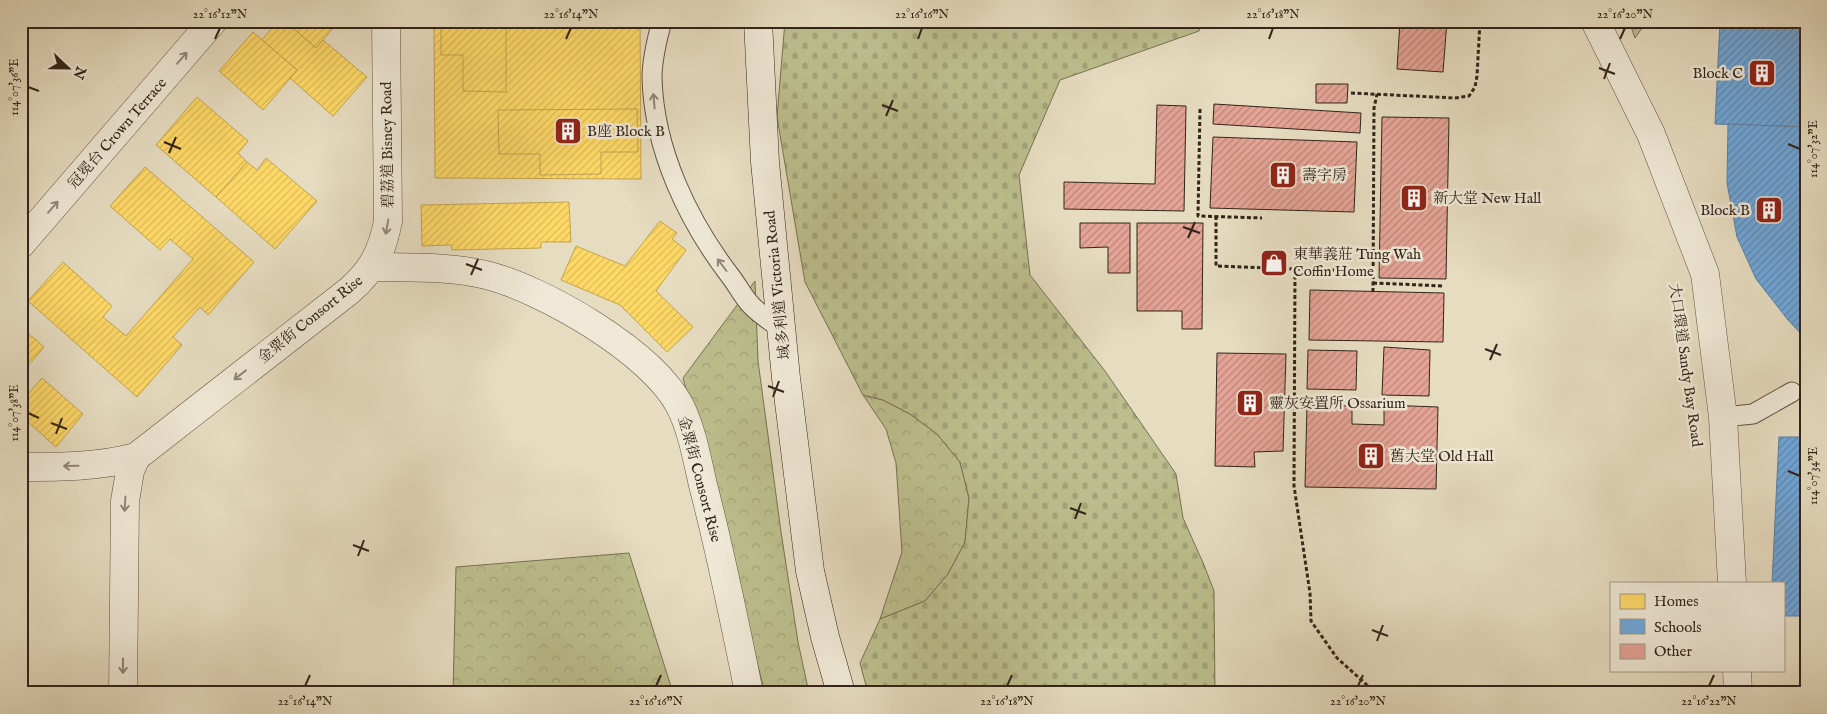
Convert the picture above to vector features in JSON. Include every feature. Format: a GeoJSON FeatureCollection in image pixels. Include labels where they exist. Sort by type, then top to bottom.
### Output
{"type":"FeatureCollection","features":[{"type":"Feature","properties":{"kind":"street","name":"冠冕台 Crown Terrace"},"geometry":{"type":"LineString","coordinates":[[21,244],[213,21]]}},
{"type":"Feature","properties":{"kind":"street","name":"碧荔道 Bisney Road"},"geometry":{"type":"LineString","coordinates":[[372,267],[385,237],[388,221],[386,21]]}},
{"type":"Feature","properties":{"kind":"street","name":"域多利道 Victoria Road"},"geometry":{"type":"LineString","coordinates":[[758,21],[765,162],[780,321],[810,571],[825,637],[841,693]]}},
{"type":"Feature","properties":{"kind":"street","name":"大口環道 Sandy Bay Road"},"geometry":{"type":"LineString","coordinates":[[1595,21],[1651,134],[1706,274],[1723,417],[1732,582]]}},
{"type":"Feature","properties":{"kind":"street","name":"金粟街 Consort Rise"},"geometry":{"type":"LineString","coordinates":[[136,456],[349,291],[372,267],[467,271],[484,274],[523,286],[562,306],[622,344],[667,386],[680,407],[689,431],[724,570],[749,693]]}},
{"type":"Feature","properties":{"kind":"street"},"geometry":{"type":"LineString","coordinates":[[21,467],[86,466],[110,463],[136,456]]}},
{"type":"Feature","properties":{"kind":"street"},"geometry":{"type":"LineString","coordinates":[[123,693],[125,501],[130,471],[136,456]]}},
{"type":"Feature","properties":{"kind":"street"},"geometry":{"type":"LineString","coordinates":[[1737,672],[1738,693]]}},
{"type":"Feature","properties":{"kind":"lane"},"geometry":{"type":"LineString","coordinates":[[662,21],[656,42],[652,76],[655,112],[664,151],[679,189],[713,253],[751,305],[780,321]]}},
{"type":"Feature","properties":{"kind":"lane"},"geometry":{"type":"LineString","coordinates":[[1723,417],[1753,414],[1792,392]]}},
{"type":"Feature","properties":{"kind":"path"},"geometry":{"type":"LineString","coordinates":[[1351,94],[1455,98],[1469,96],[1475,86],[1477,76],[1480,21]]}},
{"type":"Feature","properties":{"kind":"path"},"geometry":{"type":"LineString","coordinates":[[1373,292],[1374,108],[1377,94]]}},
{"type":"Feature","properties":{"kind":"path"},"geometry":{"type":"LineString","coordinates":[[1200,109],[1198,216],[1262,218]]}},
{"type":"Feature","properties":{"kind":"path"},"geometry":{"type":"LineString","coordinates":[[1216,216],[1216,266],[1373,270]]}},
{"type":"Feature","properties":{"kind":"path"},"geometry":{"type":"LineString","coordinates":[[1295,269],[1294,486],[1310,593],[1311,621],[1337,658],[1374,693]]}},
{"type":"Feature","properties":{"kind":"path"},"geometry":{"type":"LineString","coordinates":[[1373,283],[1444,286]]}},
{"type":"Feature","properties":{"kind":"green space"},"geometry":{"type":"Polygon","coordinates":[[[785,21],[1201,21],[1199,31],[1060,80],[1019,175],[1030,275],[1105,371],[1176,474],[1183,518],[1214,591],[1215,693],[868,693],[860,663],[880,619],[925,601],[948,574],[965,542],[969,498],[960,462],[937,434],[910,414],[883,400],[863,395],[805,282],[777,117],[785,21]]]}},
{"type":"Feature","properties":{"kind":"green space"},"geometry":{"type":"Polygon","coordinates":[[[1629,21],[1647,21],[1635,38],[1629,21]]]}},
{"type":"Feature","properties":{"kind":"green space"},"geometry":{"type":"Polygon","coordinates":[[[755,281],[758,361],[781,532],[798,642],[809,693],[765,693],[683,378],[755,281]]]}},
{"type":"Feature","properties":{"kind":"green space"},"geometry":{"type":"Polygon","coordinates":[[[863,395],[883,400],[910,414],[937,434],[960,462],[969,498],[965,542],[948,574],[925,601],[880,619],[902,552],[896,463],[886,429],[863,395]]]}},
{"type":"Feature","properties":{"kind":"green space"},"geometry":{"type":"Polygon","coordinates":[[[629,553],[673,693],[453,693],[456,567],[629,553]]]}},
{"type":"Feature","properties":{"kind":"building: Homes"},"geometry":{"type":"Polygon","coordinates":[[[278,21],[285,21],[316,48],[323,40],[367,77],[333,116],[290,78],[297,70],[262,40],[278,21]]]}},
{"type":"Feature","properties":{"kind":"building: Homes"},"geometry":{"type":"Polygon","coordinates":[[[285,21],[339,21],[316,48],[285,21]]]}},
{"type":"Feature","properties":{"kind":"building: Homes"},"geometry":{"type":"Polygon","coordinates":[[[434,21],[640,21],[641,179],[435,178],[434,21]]]}},
{"type":"Feature","properties":{"kind":"building: Homes"},"geometry":{"type":"Polygon","coordinates":[[[441,21],[506,21],[506,92],[463,91],[463,55],[441,55],[441,21]]]}},
{"type":"Feature","properties":{"kind":"building: Homes"},"geometry":{"type":"Polygon","coordinates":[[[253,32],[297,70],[263,110],[219,71],[253,32]]]}},
{"type":"Feature","properties":{"kind":"building: Homes"},"geometry":{"type":"Polygon","coordinates":[[[197,97],[248,141],[238,153],[247,162],[216,197],[156,145],[197,97]]]}},
{"type":"Feature","properties":{"kind":"building: Homes","name":"B座 Block B"},"geometry":{"type":"Polygon","coordinates":[[[637,109],[638,152],[601,152],[601,174],[540,175],[540,154],[499,154],[498,110],[637,109]]]}},
{"type":"Feature","properties":{"kind":"building: Homes"},"geometry":{"type":"Polygon","coordinates":[[[266,158],[317,201],[275,249],[216,197],[247,162],[257,170],[266,158]]]}},
{"type":"Feature","properties":{"kind":"building: Homes"},"geometry":{"type":"Polygon","coordinates":[[[145,167],[254,262],[208,315],[200,307],[173,337],[182,345],[137,397],[28,301],[63,262],[112,306],[103,317],[126,336],[193,259],[170,239],[160,250],[110,206],[145,167]]]}},
{"type":"Feature","properties":{"kind":"building: Homes"},"geometry":{"type":"Polygon","coordinates":[[[569,202],[571,242],[541,242],[541,248],[452,250],[451,245],[422,246],[421,205],[569,202]]]}},
{"type":"Feature","properties":{"kind":"building: Homes"},"geometry":{"type":"Polygon","coordinates":[[[660,221],[677,233],[672,239],[686,250],[656,291],[693,327],[667,352],[620,305],[561,280],[576,246],[625,266],[660,221]]]}},
{"type":"Feature","properties":{"kind":"building: Homes"},"geometry":{"type":"Polygon","coordinates":[[[21,327],[44,347],[21,374],[21,327]]]}},
{"type":"Feature","properties":{"kind":"building: Homes"},"geometry":{"type":"Polygon","coordinates":[[[42,378],[83,414],[56,447],[29,423],[21,432],[21,402],[42,378]]]}},
{"type":"Feature","properties":{"kind":"building: Schools","name":"Block C"},"geometry":{"type":"Polygon","coordinates":[[[1720,21],[1806,21],[1806,127],[1715,124],[1720,21]]]}},
{"type":"Feature","properties":{"kind":"building: Schools","name":"Block B"},"geometry":{"type":"Polygon","coordinates":[[[1728,124],[1806,127],[1806,339],[1788,320],[1756,279],[1737,237],[1727,183],[1728,124]]]}},
{"type":"Feature","properties":{"kind":"building: Schools"},"geometry":{"type":"Polygon","coordinates":[[[1779,437],[1806,437],[1806,616],[1784,616],[1784,582],[1772,582],[1779,437]]]}},
{"type":"Feature","properties":{"kind":"building: Other"},"geometry":{"type":"Polygon","coordinates":[[[1400,21],[1447,21],[1443,72],[1397,69],[1400,21]]]}},
{"type":"Feature","properties":{"kind":"building: Other"},"geometry":{"type":"Polygon","coordinates":[[[1316,84],[1348,84],[1347,103],[1316,103],[1316,84]]]}},
{"type":"Feature","properties":{"kind":"building: Other"},"geometry":{"type":"Polygon","coordinates":[[[1214,104],[1361,113],[1360,133],[1213,124],[1214,104]]]}},
{"type":"Feature","properties":{"kind":"building: Other"},"geometry":{"type":"Polygon","coordinates":[[[1157,105],[1186,106],[1184,211],[1064,209],[1064,182],[1155,184],[1157,105]]]}},
{"type":"Feature","properties":{"kind":"building: Other","name":"新大堂 New Hall"},"geometry":{"type":"Polygon","coordinates":[[[1382,117],[1449,118],[1446,279],[1379,278],[1382,117]]]}},
{"type":"Feature","properties":{"kind":"building: Other","name":"壽字房"},"geometry":{"type":"Polygon","coordinates":[[[1213,137],[1357,142],[1354,212],[1210,208],[1213,137]]]}},
{"type":"Feature","properties":{"kind":"building: Other"},"geometry":{"type":"Polygon","coordinates":[[[1080,223],[1130,223],[1130,273],[1108,273],[1108,247],[1080,248],[1080,223]]]}},
{"type":"Feature","properties":{"kind":"building: Other"},"geometry":{"type":"Polygon","coordinates":[[[1137,223],[1203,223],[1202,329],[1182,329],[1182,311],[1137,311],[1137,223]]]}},
{"type":"Feature","properties":{"kind":"building: Other"},"geometry":{"type":"Polygon","coordinates":[[[1310,290],[1444,293],[1443,342],[1309,340],[1310,290]]]}},
{"type":"Feature","properties":{"kind":"building: Other"},"geometry":{"type":"Polygon","coordinates":[[[1384,347],[1430,350],[1429,396],[1382,395],[1384,347]]]}},
{"type":"Feature","properties":{"kind":"building: Other"},"geometry":{"type":"Polygon","coordinates":[[[1308,350],[1357,351],[1356,390],[1307,389],[1308,350]]]}},
{"type":"Feature","properties":{"kind":"building: Other","name":"靈灰安置所 Ossarium"},"geometry":{"type":"Polygon","coordinates":[[[1217,353],[1286,354],[1283,451],[1254,452],[1255,467],[1215,466],[1217,353]]]}},
{"type":"Feature","properties":{"kind":"building: Other","name":"舊大堂 Old Hall"},"geometry":{"type":"Polygon","coordinates":[[[1307,405],[1352,406],[1352,424],[1384,425],[1384,405],[1438,407],[1436,489],[1305,487],[1307,405]]]}},
{"type":"Feature","properties":{"kind":"place","name":"Block C"},"geometry":{"type":"Point","coordinates":[1762,73]}},
{"type":"Feature","properties":{"kind":"place","name":"B座 Block B"},"geometry":{"type":"Point","coordinates":[568,131]}},
{"type":"Feature","properties":{"kind":"place","name":"壽字房"},"geometry":{"type":"Point","coordinates":[1283,175]}},
{"type":"Feature","properties":{"kind":"place","name":"新大堂 New Hall"},"geometry":{"type":"Point","coordinates":[1414,198]}},
{"type":"Feature","properties":{"kind":"place","name":"Block B"},"geometry":{"type":"Point","coordinates":[1769,210]}},
{"type":"Feature","properties":{"kind":"place","name":"東華義莊 Tung Wah Coffin Home"},"geometry":{"type":"Point","coordinates":[1274,263]}},
{"type":"Feature","properties":{"kind":"place","name":"靈灰安置所 Ossarium"},"geometry":{"type":"Point","coordinates":[1250,403]}},
{"type":"Feature","properties":{"kind":"place","name":"舊大堂 Old Hall"},"geometry":{"type":"Point","coordinates":[1371,456]}}]}
